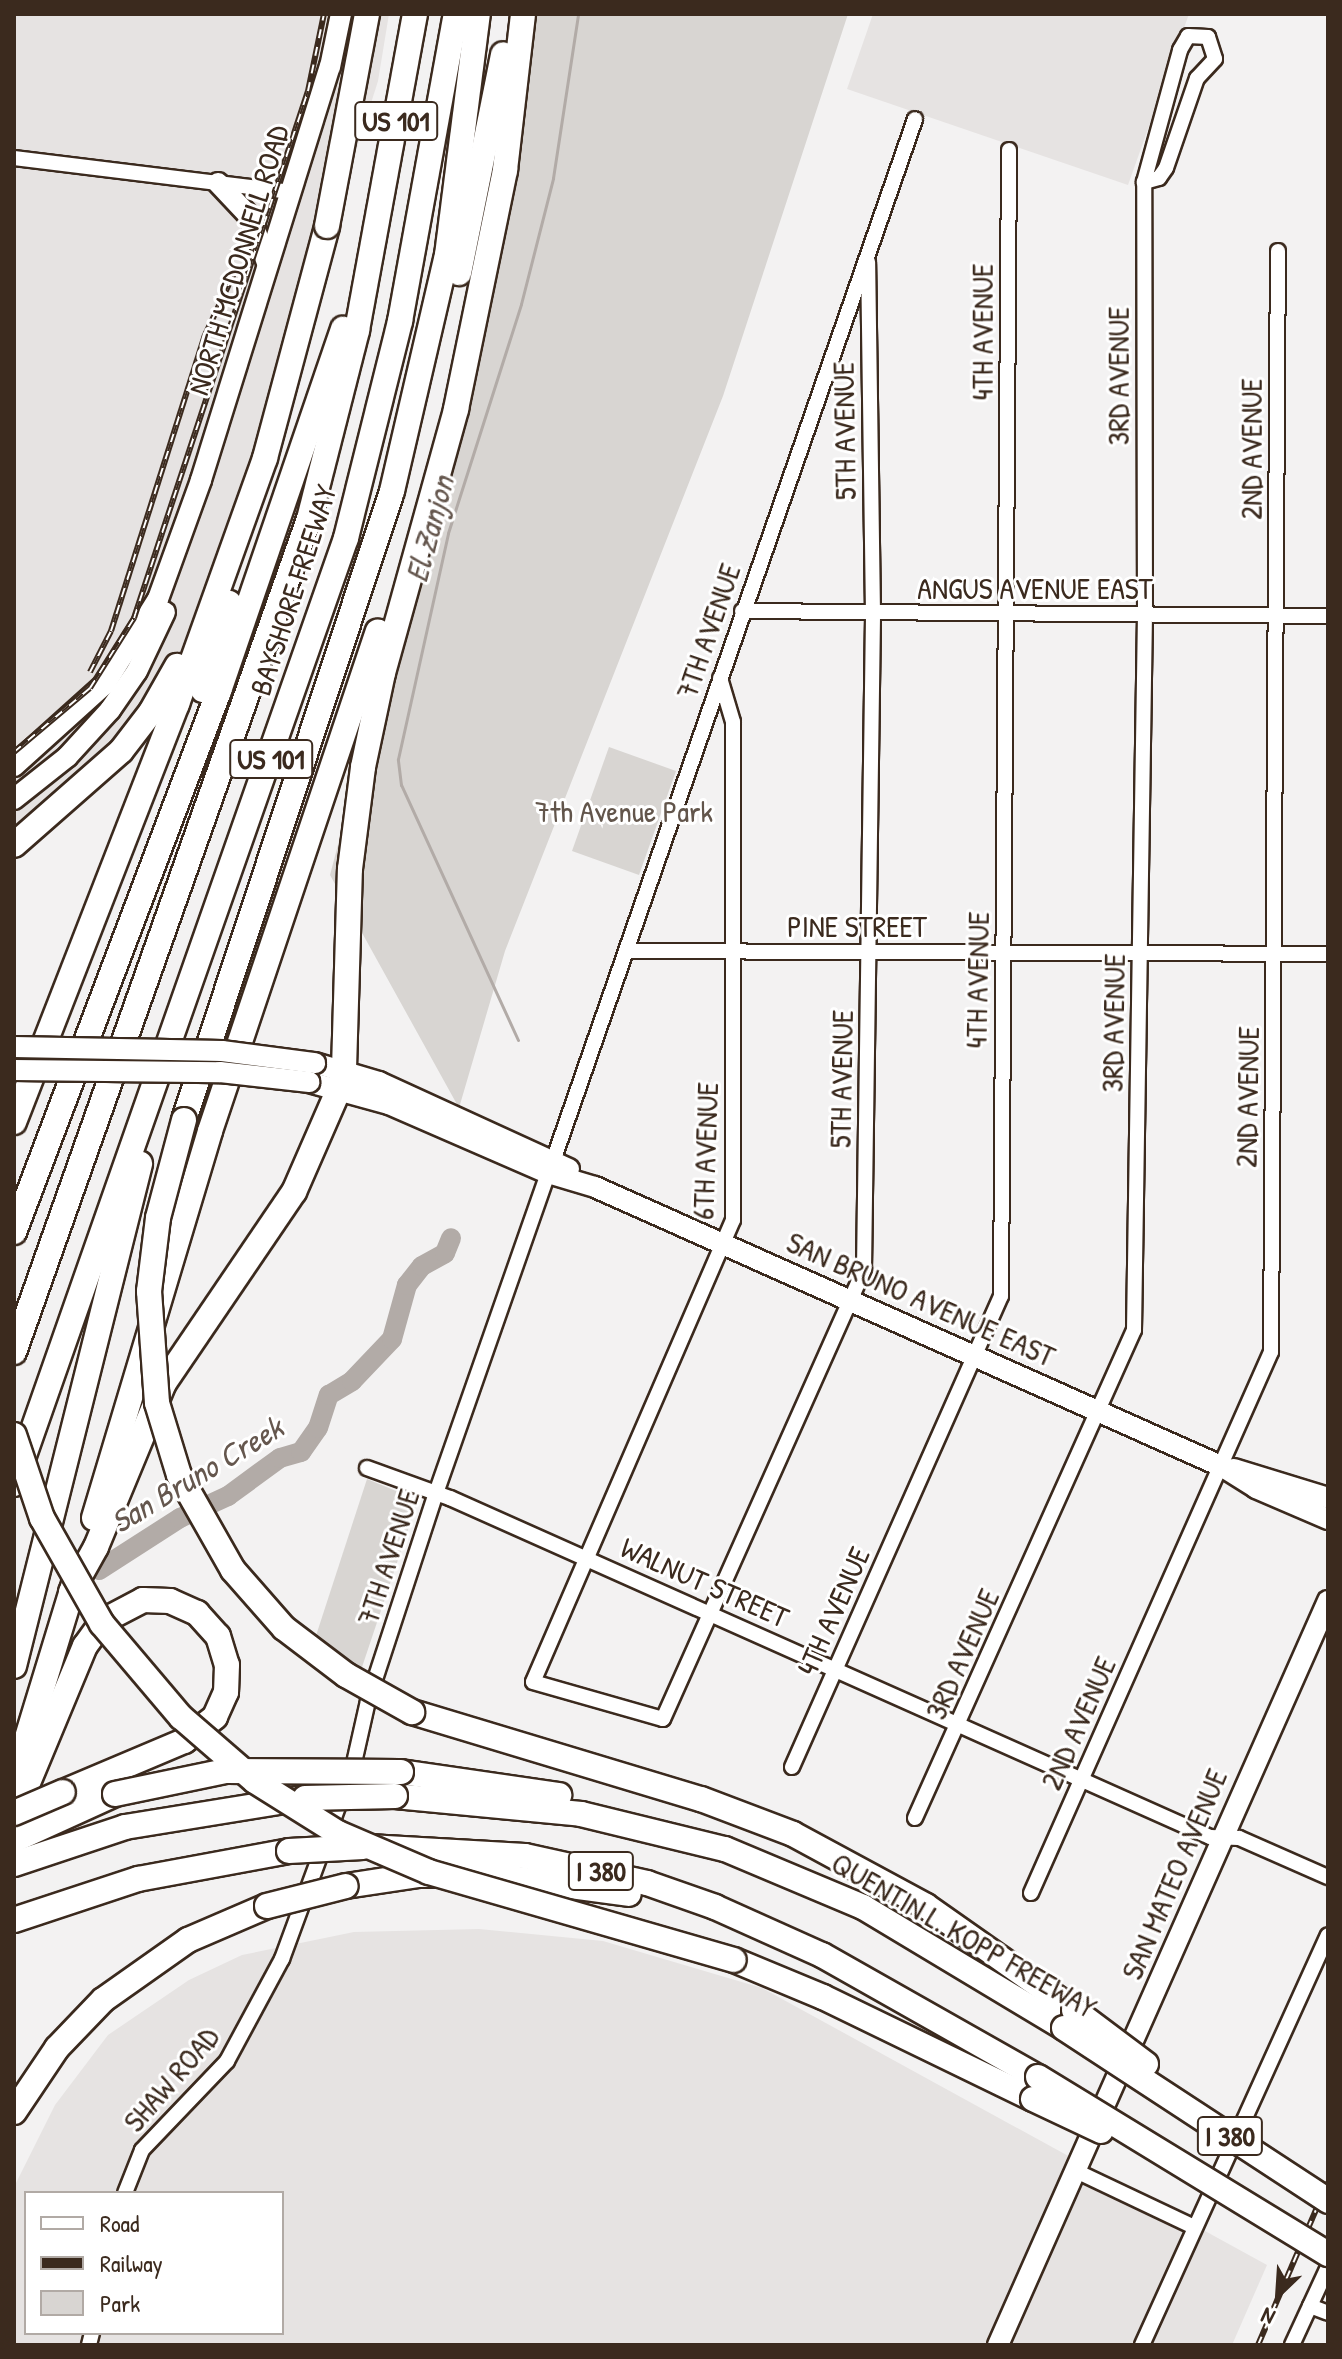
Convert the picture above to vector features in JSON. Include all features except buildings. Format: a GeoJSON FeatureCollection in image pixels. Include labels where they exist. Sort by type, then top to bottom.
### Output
{"type":"FeatureCollection","features":[{"type":"Feature","properties":{"kind":"highway"},"geometry":{"type":"LineString","coordinates":[[100,995],[200,700],[269,458],[327,226],[367,14]]}},
{"type":"Feature","properties":{"kind":"highway"},"geometry":{"type":"LineString","coordinates":[[14,845],[121,751],[151,712],[181,657],[242,482],[376,14]]}},
{"type":"Feature","properties":{"kind":"highway","name":"BAYSHORE FREEWAY"},"geometry":{"type":"LineString","coordinates":[[14,1352],[292,573],[338,413],[377,228],[415,14]]}},
{"type":"Feature","properties":{"kind":"highway","name":"BAYSHORE FREEWAY"},"geometry":{"type":"LineString","coordinates":[[14,1484],[307,659],[357,499],[403,309],[456,14]]}},
{"type":"Feature","properties":{"kind":"highway"},"geometry":{"type":"LineString","coordinates":[[478,14],[459,182],[433,327],[379,536],[184,1120],[158,1218],[148,1304],[157,1403],[179,1475],[233,1570],[284,1628],[346,1675],[412,1712],[701,1799],[793,1834],[926,1906],[1069,2019],[1328,2201]]}},
{"type":"Feature","properties":{"kind":"highway"},"geometry":{"type":"LineString","coordinates":[[318,724],[349,667],[407,479],[476,198],[510,14]]}},
{"type":"Feature","properties":{"kind":"highway"},"geometry":{"type":"LineString","coordinates":[[71,1592],[96,1547],[164,1383],[294,1192],[341,1079],[350,869],[363,767],[383,673],[451,433],[494,229],[523,14]]}},
{"type":"Feature","properties":{"kind":"highway"},"geometry":{"type":"LineString","coordinates":[[14,1232],[38,1158],[277,530],[377,228]]}},
{"type":"Feature","properties":{"kind":"highway"},"geometry":{"type":"LineString","coordinates":[[14,1780],[210,1131],[404,552],[494,229]]}},
{"type":"Feature","properties":{"kind":"highway"},"geometry":{"type":"LineString","coordinates":[[14,1122],[21,1078],[269,458]]}},
{"type":"Feature","properties":{"kind":"highway"},"geometry":{"type":"LineString","coordinates":[[14,1666],[187,992]]}},
{"type":"Feature","properties":{"kind":"highway"},"geometry":{"type":"LineString","coordinates":[[14,1129],[21,1078]]}},
{"type":"Feature","properties":{"kind":"highway"},"geometry":{"type":"LineString","coordinates":[[14,1320],[57,1231]]}},
{"type":"Feature","properties":{"kind":"highway"},"geometry":{"type":"LineString","coordinates":[[14,1435],[42,1518],[102,1624],[172,1708],[255,1781],[328,1827],[405,1863],[734,1960],[1036,2088]]}},
{"type":"Feature","properties":{"kind":"highway"},"geometry":{"type":"LineString","coordinates":[[143,1600],[170,1601],[197,1613],[218,1636],[227,1665],[226,1692],[215,1717],[184,1741],[14,1816],[85,1646],[103,1621],[143,1600]]}},
{"type":"Feature","properties":{"kind":"highway"},"geometry":{"type":"LineString","coordinates":[[19,1854],[81,1806],[187,1777],[288,1768],[401,1772],[528,1789],[629,1811],[777,1868]]}},
{"type":"Feature","properties":{"kind":"highway","name":"QUENTIN L. KOPP FREEWAY"},"geometry":{"type":"LineString","coordinates":[[19,1854],[174,1816],[305,1798],[395,1796],[581,1814],[676,1835],[777,1868],[910,1933],[1069,2019]]}},
{"type":"Feature","properties":{"kind":"highway","name":"I 380"},"geometry":{"type":"LineString","coordinates":[[15,1920],[138,1879],[289,1851],[366,1847],[483,1851],[606,1872],[715,1907],[822,1955],[1036,2088],[1328,2254]]}},
{"type":"Feature","properties":{"kind":"highway"},"geometry":{"type":"LineString","coordinates":[[14,2112],[57,2048],[103,2000],[188,1940],[267,1906],[346,1886],[452,1873],[562,1881],[678,1906],[822,1955]]}},
{"type":"Feature","properties":{"kind":"main road","name":"NORTH MCDONNELL ROAD"},"geometry":{"type":"LineString","coordinates":[[14,799],[80,743],[130,682],[169,603],[188,523],[330,67],[341,14]]}},
{"type":"Feature","properties":{"kind":"main road"},"geometry":{"type":"LineString","coordinates":[[218,183],[251,218],[267,263]]}},
{"type":"Feature","properties":{"kind":"main road","name":"NORTH MCDONNELL ROAD"},"geometry":{"type":"LineString","coordinates":[[14,766],[86,704],[122,662],[153,609],[188,523]]}},
{"type":"Feature","properties":{"kind":"main road","name":"SAN BRUNO AVENUE EAST"},"geometry":{"type":"LineString","coordinates":[[14,1047],[222,1051],[341,1079],[548,1175],[595,1187],[1223,1467],[1328,1498]]}},
{"type":"Feature","properties":{"kind":"main road","name":"SAN BRUNO AVENUE EAST"},"geometry":{"type":"LineString","coordinates":[[21,1078],[220,1072],[312,1073]]}},
{"type":"Feature","properties":{"kind":"main road","name":"SAN BRUNO AVENUE EAST"},"geometry":{"type":"LineString","coordinates":[[1223,1467],[1256,1488],[1328,1519]]}},
{"type":"Feature","properties":{"kind":"main road","name":"SAN MATEO AVENUE"},"geometry":{"type":"LineString","coordinates":[[998,2345],[1220,1837],[1328,1601]]}},
{"type":"Feature","properties":{"kind":"street","name":"3RD AVENUE"},"geometry":{"type":"LineString","coordinates":[[915,1818],[1134,1330],[1145,614],[1144,182],[1180,50],[1188,36],[1208,37],[1215,59],[1197,78],[1166,168],[1159,178],[1144,182]]}},
{"type":"Feature","properties":{"kind":"street","name":"7TH AVENUE"},"geometry":{"type":"LineString","coordinates":[[282,1959],[354,1763],[368,1701],[435,1496],[742,611],[868,262],[915,119]]}},
{"type":"Feature","properties":{"kind":"street","name":"4TH AVENUE"},"geometry":{"type":"LineString","coordinates":[[792,1767],[1001,1296],[1009,150]]}},
{"type":"Feature","properties":{"kind":"street"},"geometry":{"type":"LineString","coordinates":[[14,158],[289,192]]}},
{"type":"Feature","properties":{"kind":"street","name":"2ND AVENUE"},"geometry":{"type":"LineString","coordinates":[[1031,1893],[1223,1467],[1271,1352],[1278,251]]}},
{"type":"Feature","properties":{"kind":"street","name":"5TH AVENUE"},"geometry":{"type":"LineString","coordinates":[[533,1682],[663,1719],[864,1269],[873,613],[868,262]]}},
{"type":"Feature","properties":{"kind":"street","name":"ANGUS AVENUE EAST"},"geometry":{"type":"LineString","coordinates":[[742,611],[1328,616]]}},
{"type":"Feature","properties":{"kind":"street","name":"6TH AVENUE"},"geometry":{"type":"LineString","coordinates":[[533,1682],[726,1245],[733,1220],[733,722],[720,678]]}},
{"type":"Feature","properties":{"kind":"street","name":"PINE STREET"},"geometry":{"type":"LineString","coordinates":[[626,951],[1328,954]]}},
{"type":"Feature","properties":{"kind":"street","name":"WALNUT STREET"},"geometry":{"type":"LineString","coordinates":[[367,1468],[435,1496],[450,1498],[1081,1778],[1220,1837],[1239,1838],[1328,1877]]}},
{"type":"Feature","properties":{"kind":"street"},"geometry":{"type":"LineString","coordinates":[[1142,2345],[1328,1935]]}},
{"type":"Feature","properties":{"kind":"street","name":"SHAW ROAD"},"geometry":{"type":"LineString","coordinates":[[126,2191],[142,2150],[227,2061],[282,1959]]}},
{"type":"Feature","properties":{"kind":"street"},"geometry":{"type":"LineString","coordinates":[[1076,2171],[1194,2227]]}},
{"type":"Feature","properties":{"kind":"street"},"geometry":{"type":"LineString","coordinates":[[1292,2345],[1328,2267]]}},
{"type":"Feature","properties":{"kind":"street"},"geometry":{"type":"LineString","coordinates":[[1310,2306],[1328,2313]]}},
{"type":"Feature","properties":{"kind":"shaded area"},"geometry":{"type":"Polygon","coordinates":[[[14,14],[389,14],[378,81],[195,661],[14,845],[14,14]]]}},
{"type":"Feature","properties":{"kind":"shaded area"},"geometry":{"type":"Polygon","coordinates":[[[873,14],[1189,14],[1128,185],[847,89],[873,14]]]}},
{"type":"Feature","properties":{"kind":"shaded area"},"geometry":{"type":"Polygon","coordinates":[[[479,1929],[603,1941],[762,1988],[1267,2265],[1232,2345],[14,2345],[14,2187],[55,2105],[108,2035],[189,1980],[242,1955],[354,1932],[479,1929]]]}},
{"type":"Feature","properties":{"kind":"green space"},"geometry":{"type":"Polygon","coordinates":[[[529,14],[848,14],[723,396],[505,951],[459,1108],[330,875],[454,405],[529,14]]]}},
{"type":"Feature","properties":{"kind":"green space","name":"7th Avenue Park"},"geometry":{"type":"Polygon","coordinates":[[[609,747],[676,771],[639,875],[572,851],[609,747]]]}},
{"type":"Feature","properties":{"kind":"green space"},"geometry":{"type":"Polygon","coordinates":[[[367,1479],[418,1500],[355,1688],[311,1651],[367,1479]]]}},
{"type":"Feature","properties":{"kind":"waterway","name":"El Zanjon"},"geometry":{"type":"LineString","coordinates":[[518,1040],[401,785],[398,759],[448,533],[521,304],[553,178],[578,14]]}},
{"type":"Feature","properties":{"kind":"waterway","name":"San Bruno Creek"},"geometry":{"type":"LineString","coordinates":[[99,1570],[180,1518],[228,1496],[280,1458],[301,1452],[318,1428],[329,1395],[352,1381],[392,1339],[407,1285],[422,1266],[445,1253],[451,1238]]}},
{"type":"Feature","properties":{"kind":"railway"},"geometry":{"type":"LineString","coordinates":[[14,752],[90,688],[134,618],[308,91],[324,14]]}},
{"type":"Feature","properties":{"kind":"railway"},"geometry":{"type":"LineString","coordinates":[[90,672],[111,631],[205,335],[237,267]]}},
{"type":"Feature","properties":{"kind":"railway"},"geometry":{"type":"LineString","coordinates":[[1258,2345],[1328,2182]]}}]}
